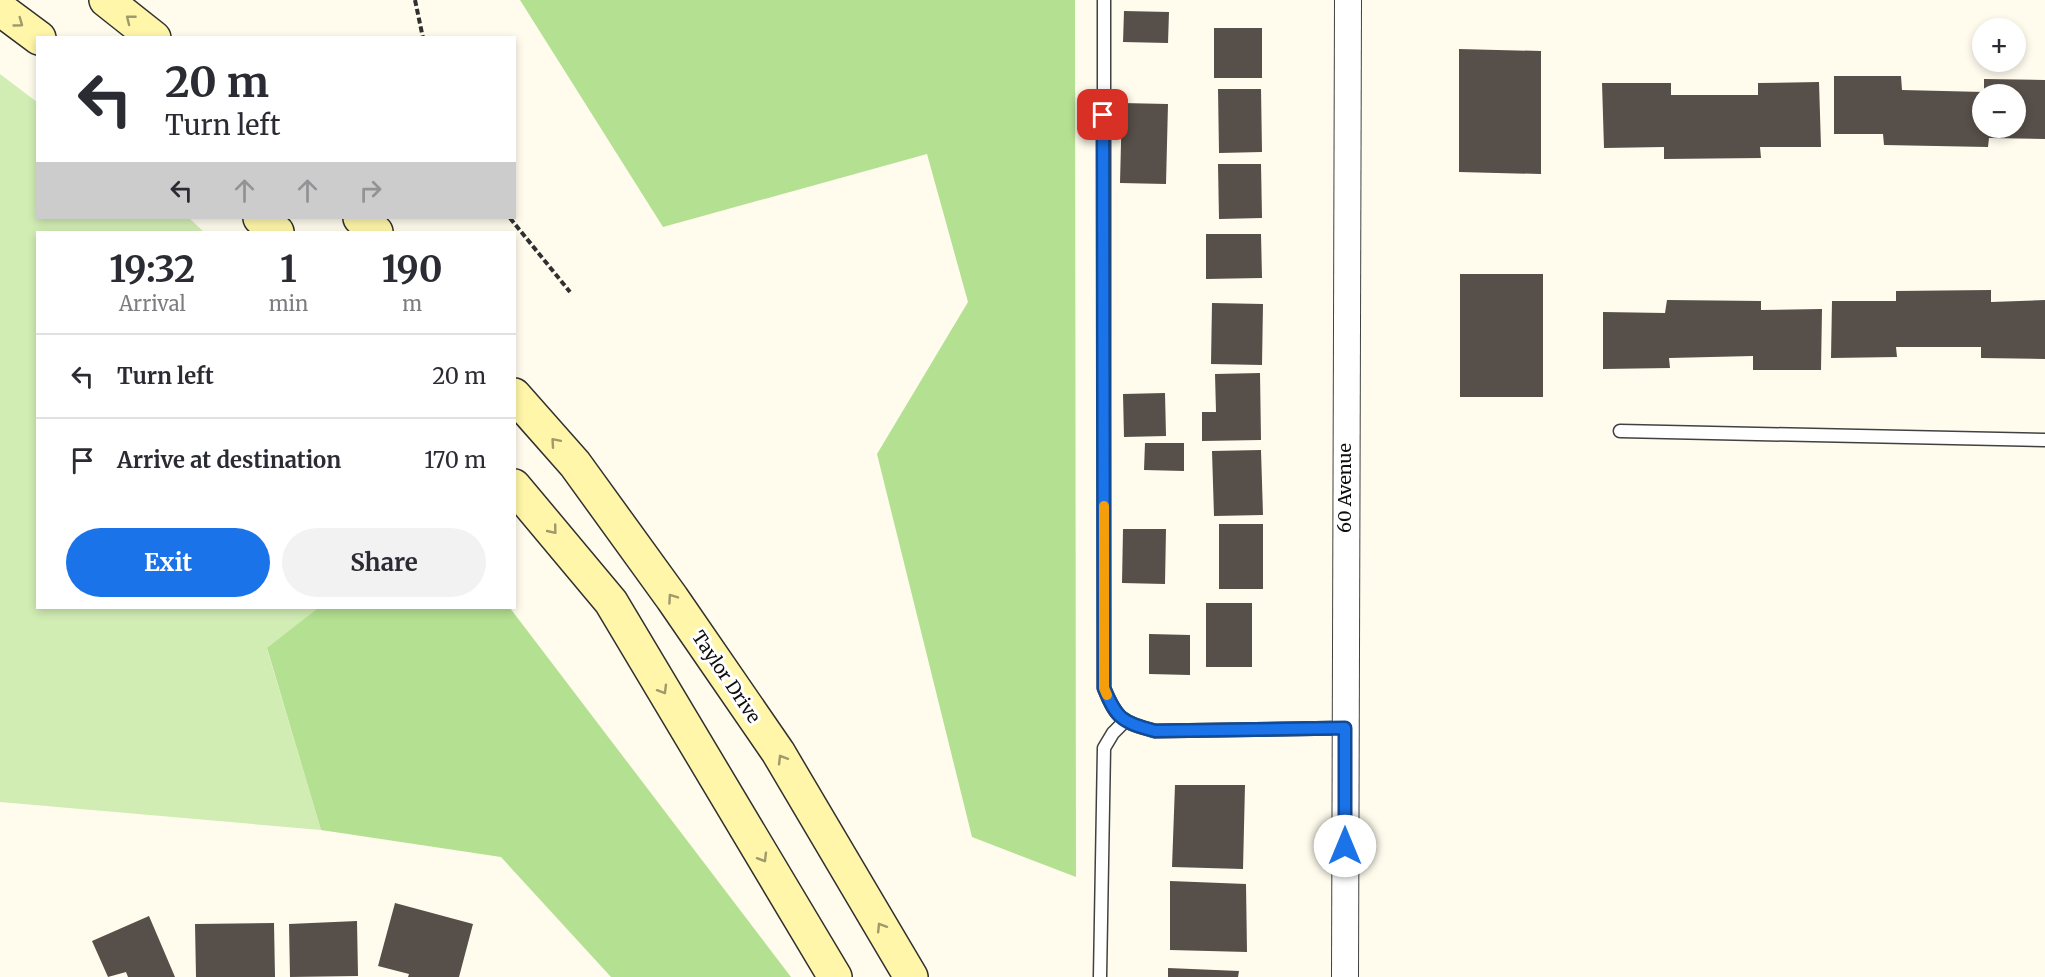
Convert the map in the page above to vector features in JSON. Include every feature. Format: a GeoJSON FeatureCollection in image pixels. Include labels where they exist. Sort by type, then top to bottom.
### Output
{"type":"FeatureCollection","features":[{"type":"Feature","properties":{"kind":"main road"},"geometry":{"type":"LineString","coordinates":[[106,0],[151,36]]}},
{"type":"Feature","properties":{"kind":"main road"},"geometry":{"type":"LineString","coordinates":[[0,9],[36,36]]}},
{"type":"Feature","properties":{"kind":"main road"},"geometry":{"type":"LineString","coordinates":[[261,219],[276,231]]}},
{"type":"Feature","properties":{"kind":"main road"},"geometry":{"type":"LineString","coordinates":[[361,219],[375,231]]}},
{"type":"Feature","properties":{"kind":"main road","name":"Taylor Drive"},"geometry":{"type":"LineString","coordinates":[[516,397],[575,465],[672,598],[771,743],[911,977]]}},
{"type":"Feature","properties":{"kind":"main road"},"geometry":{"type":"LineString","coordinates":[[516,488],[611,602],[835,977]]}},
{"type":"Feature","properties":{"kind":"street","name":"60 Avenue"},"geometry":{"type":"LineString","coordinates":[[1345,977],[1348,0]]}},
{"type":"Feature","properties":{"kind":"lane"},"geometry":{"type":"LineString","coordinates":[[1104,0],[1104,688],[1112,708],[1125,721],[1155,731],[1345,728]]}},
{"type":"Feature","properties":{"kind":"lane"},"geometry":{"type":"LineString","coordinates":[[1620,431],[2045,440]]}},
{"type":"Feature","properties":{"kind":"lane"},"geometry":{"type":"LineString","coordinates":[[1100,977],[1104,748],[1107,740],[1125,721]]}},
{"type":"Feature","properties":{"kind":"path"},"geometry":{"type":"LineString","coordinates":[[415,0],[423,36]]}},
{"type":"Feature","properties":{"kind":"path"},"geometry":{"type":"LineString","coordinates":[[511,219],[570,292]]}},
{"type":"Feature","properties":{"kind":"green space"},"geometry":{"type":"Polygon","coordinates":[[[520,0],[1075,0],[1076,877],[972,837],[877,454],[968,302],[927,154],[663,227],[520,0]]]}},
{"type":"Feature","properties":{"kind":"green space"},"geometry":{"type":"Polygon","coordinates":[[[0,74],[36,101],[36,219],[190,219],[203,231],[36,231],[36,609],[317,609],[267,649],[321,830],[0,802],[0,74]]]}},
{"type":"Feature","properties":{"kind":"green space"},"geometry":{"type":"Polygon","coordinates":[[[317,609],[511,609],[791,977],[611,977],[501,857],[321,830],[267,648],[317,609]]]}},
{"type":"Feature","properties":{"kind":"building"},"geometry":{"type":"Polygon","coordinates":[[[1124,11],[1169,12],[1168,43],[1123,42],[1124,11]]]}},
{"type":"Feature","properties":{"kind":"building"},"geometry":{"type":"Polygon","coordinates":[[[1214,28],[1262,28],[1262,78],[1214,78],[1214,28]]]}},
{"type":"Feature","properties":{"kind":"building"},"geometry":{"type":"Polygon","coordinates":[[[1459,49],[1541,51],[1541,174],[1459,172],[1459,49]]]}},
{"type":"Feature","properties":{"kind":"building"},"geometry":{"type":"Polygon","coordinates":[[[1834,76],[1901,76],[1902,90],[1972,92],[1972,138],[1989,138],[1988,147],[1884,145],[1883,134],[1834,134],[1834,76]]]}},
{"type":"Feature","properties":{"kind":"building"},"geometry":{"type":"Polygon","coordinates":[[[1984,79],[2045,80],[2045,139],[1989,138],[2026,138],[2026,84],[1984,84],[1984,79]]]}},
{"type":"Feature","properties":{"kind":"building"},"geometry":{"type":"Polygon","coordinates":[[[1819,82],[1821,147],[1760,147],[1761,158],[1664,159],[1664,147],[1604,148],[1602,83],[1671,83],[1671,95],[1758,95],[1758,83],[1819,82]]]}},
{"type":"Feature","properties":{"kind":"building"},"geometry":{"type":"Polygon","coordinates":[[[1218,89],[1261,89],[1262,152],[1219,153],[1218,89]]]}},
{"type":"Feature","properties":{"kind":"building"},"geometry":{"type":"Polygon","coordinates":[[[1122,103],[1168,104],[1166,184],[1120,183],[1122,103]]]}},
{"type":"Feature","properties":{"kind":"building"},"geometry":{"type":"Polygon","coordinates":[[[1218,164],[1261,164],[1262,218],[1219,219],[1218,164]]]}},
{"type":"Feature","properties":{"kind":"building"},"geometry":{"type":"Polygon","coordinates":[[[1206,234],[1261,234],[1262,278],[1206,279],[1206,234]]]}},
{"type":"Feature","properties":{"kind":"building"},"geometry":{"type":"Polygon","coordinates":[[[1460,274],[1543,274],[1543,397],[1460,397],[1460,274]]]}},
{"type":"Feature","properties":{"kind":"building"},"geometry":{"type":"Polygon","coordinates":[[[1991,290],[1991,302],[2045,300],[2045,359],[1981,358],[1981,347],[1896,347],[1897,357],[1831,358],[1832,301],[1896,301],[1896,291],[1991,290]]]}},
{"type":"Feature","properties":{"kind":"building"},"geometry":{"type":"Polygon","coordinates":[[[1667,300],[1761,301],[1761,310],[1822,309],[1821,370],[1753,370],[1753,356],[1669,358],[1670,368],[1603,369],[1603,312],[1665,313],[1667,300]]]}},
{"type":"Feature","properties":{"kind":"building"},"geometry":{"type":"Polygon","coordinates":[[[1212,303],[1263,304],[1262,365],[1211,364],[1212,303]]]}},
{"type":"Feature","properties":{"kind":"building"},"geometry":{"type":"Polygon","coordinates":[[[1260,373],[1261,440],[1202,441],[1202,412],[1216,412],[1215,374],[1260,373]]]}},
{"type":"Feature","properties":{"kind":"building"},"geometry":{"type":"Polygon","coordinates":[[[1165,393],[1166,436],[1124,437],[1123,394],[1165,393]]]}},
{"type":"Feature","properties":{"kind":"building"},"geometry":{"type":"Polygon","coordinates":[[[1145,443],[1184,443],[1184,471],[1144,470],[1145,443]]]}},
{"type":"Feature","properties":{"kind":"building"},"geometry":{"type":"Polygon","coordinates":[[[1261,450],[1263,515],[1214,516],[1212,451],[1261,450]]]}},
{"type":"Feature","properties":{"kind":"building"},"geometry":{"type":"Polygon","coordinates":[[[1219,524],[1263,524],[1263,589],[1219,589],[1219,524]]]}},
{"type":"Feature","properties":{"kind":"building"},"geometry":{"type":"Polygon","coordinates":[[[1123,529],[1166,529],[1165,584],[1122,583],[1123,529]]]}},
{"type":"Feature","properties":{"kind":"building"},"geometry":{"type":"Polygon","coordinates":[[[1206,603],[1252,603],[1252,667],[1206,667],[1206,603]]]}},
{"type":"Feature","properties":{"kind":"building"},"geometry":{"type":"Polygon","coordinates":[[[1149,634],[1190,635],[1190,675],[1149,674],[1149,634]]]}},
{"type":"Feature","properties":{"kind":"building"},"geometry":{"type":"Polygon","coordinates":[[[1175,785],[1245,785],[1243,869],[1172,867],[1175,785]]]}},
{"type":"Feature","properties":{"kind":"building"},"geometry":{"type":"Polygon","coordinates":[[[1170,881],[1246,884],[1247,952],[1170,950],[1170,881]]]}},
{"type":"Feature","properties":{"kind":"building"},"geometry":{"type":"Polygon","coordinates":[[[395,903],[473,924],[459,977],[408,977],[409,974],[378,966],[395,903]]]}},
{"type":"Feature","properties":{"kind":"building"},"geometry":{"type":"Polygon","coordinates":[[[149,916],[175,977],[128,977],[126,972],[108,977],[92,941],[149,916]]]}},
{"type":"Feature","properties":{"kind":"building"},"geometry":{"type":"Polygon","coordinates":[[[357,921],[358,976],[290,977],[289,924],[357,921]]]}},
{"type":"Feature","properties":{"kind":"building"},"geometry":{"type":"Polygon","coordinates":[[[274,923],[275,977],[196,977],[195,924],[274,923]]]}},
{"type":"Feature","properties":{"kind":"building"},"geometry":{"type":"Polygon","coordinates":[[[1168,968],[1239,971],[1238,977],[1168,977],[1168,968]]]}},
{"type":"Feature","properties":{"kind":"slow traffic"},"geometry":{"type":"LineString","coordinates":[[1104,506],[1104,688],[1107,695]]}},
{"type":"Feature","properties":{"kind":"route"},"geometry":{"type":"LineString","coordinates":[[1103,115],[1104,688],[1112,708],[1127,724],[1155,731],[1345,728],[1345,846]]}}]}
